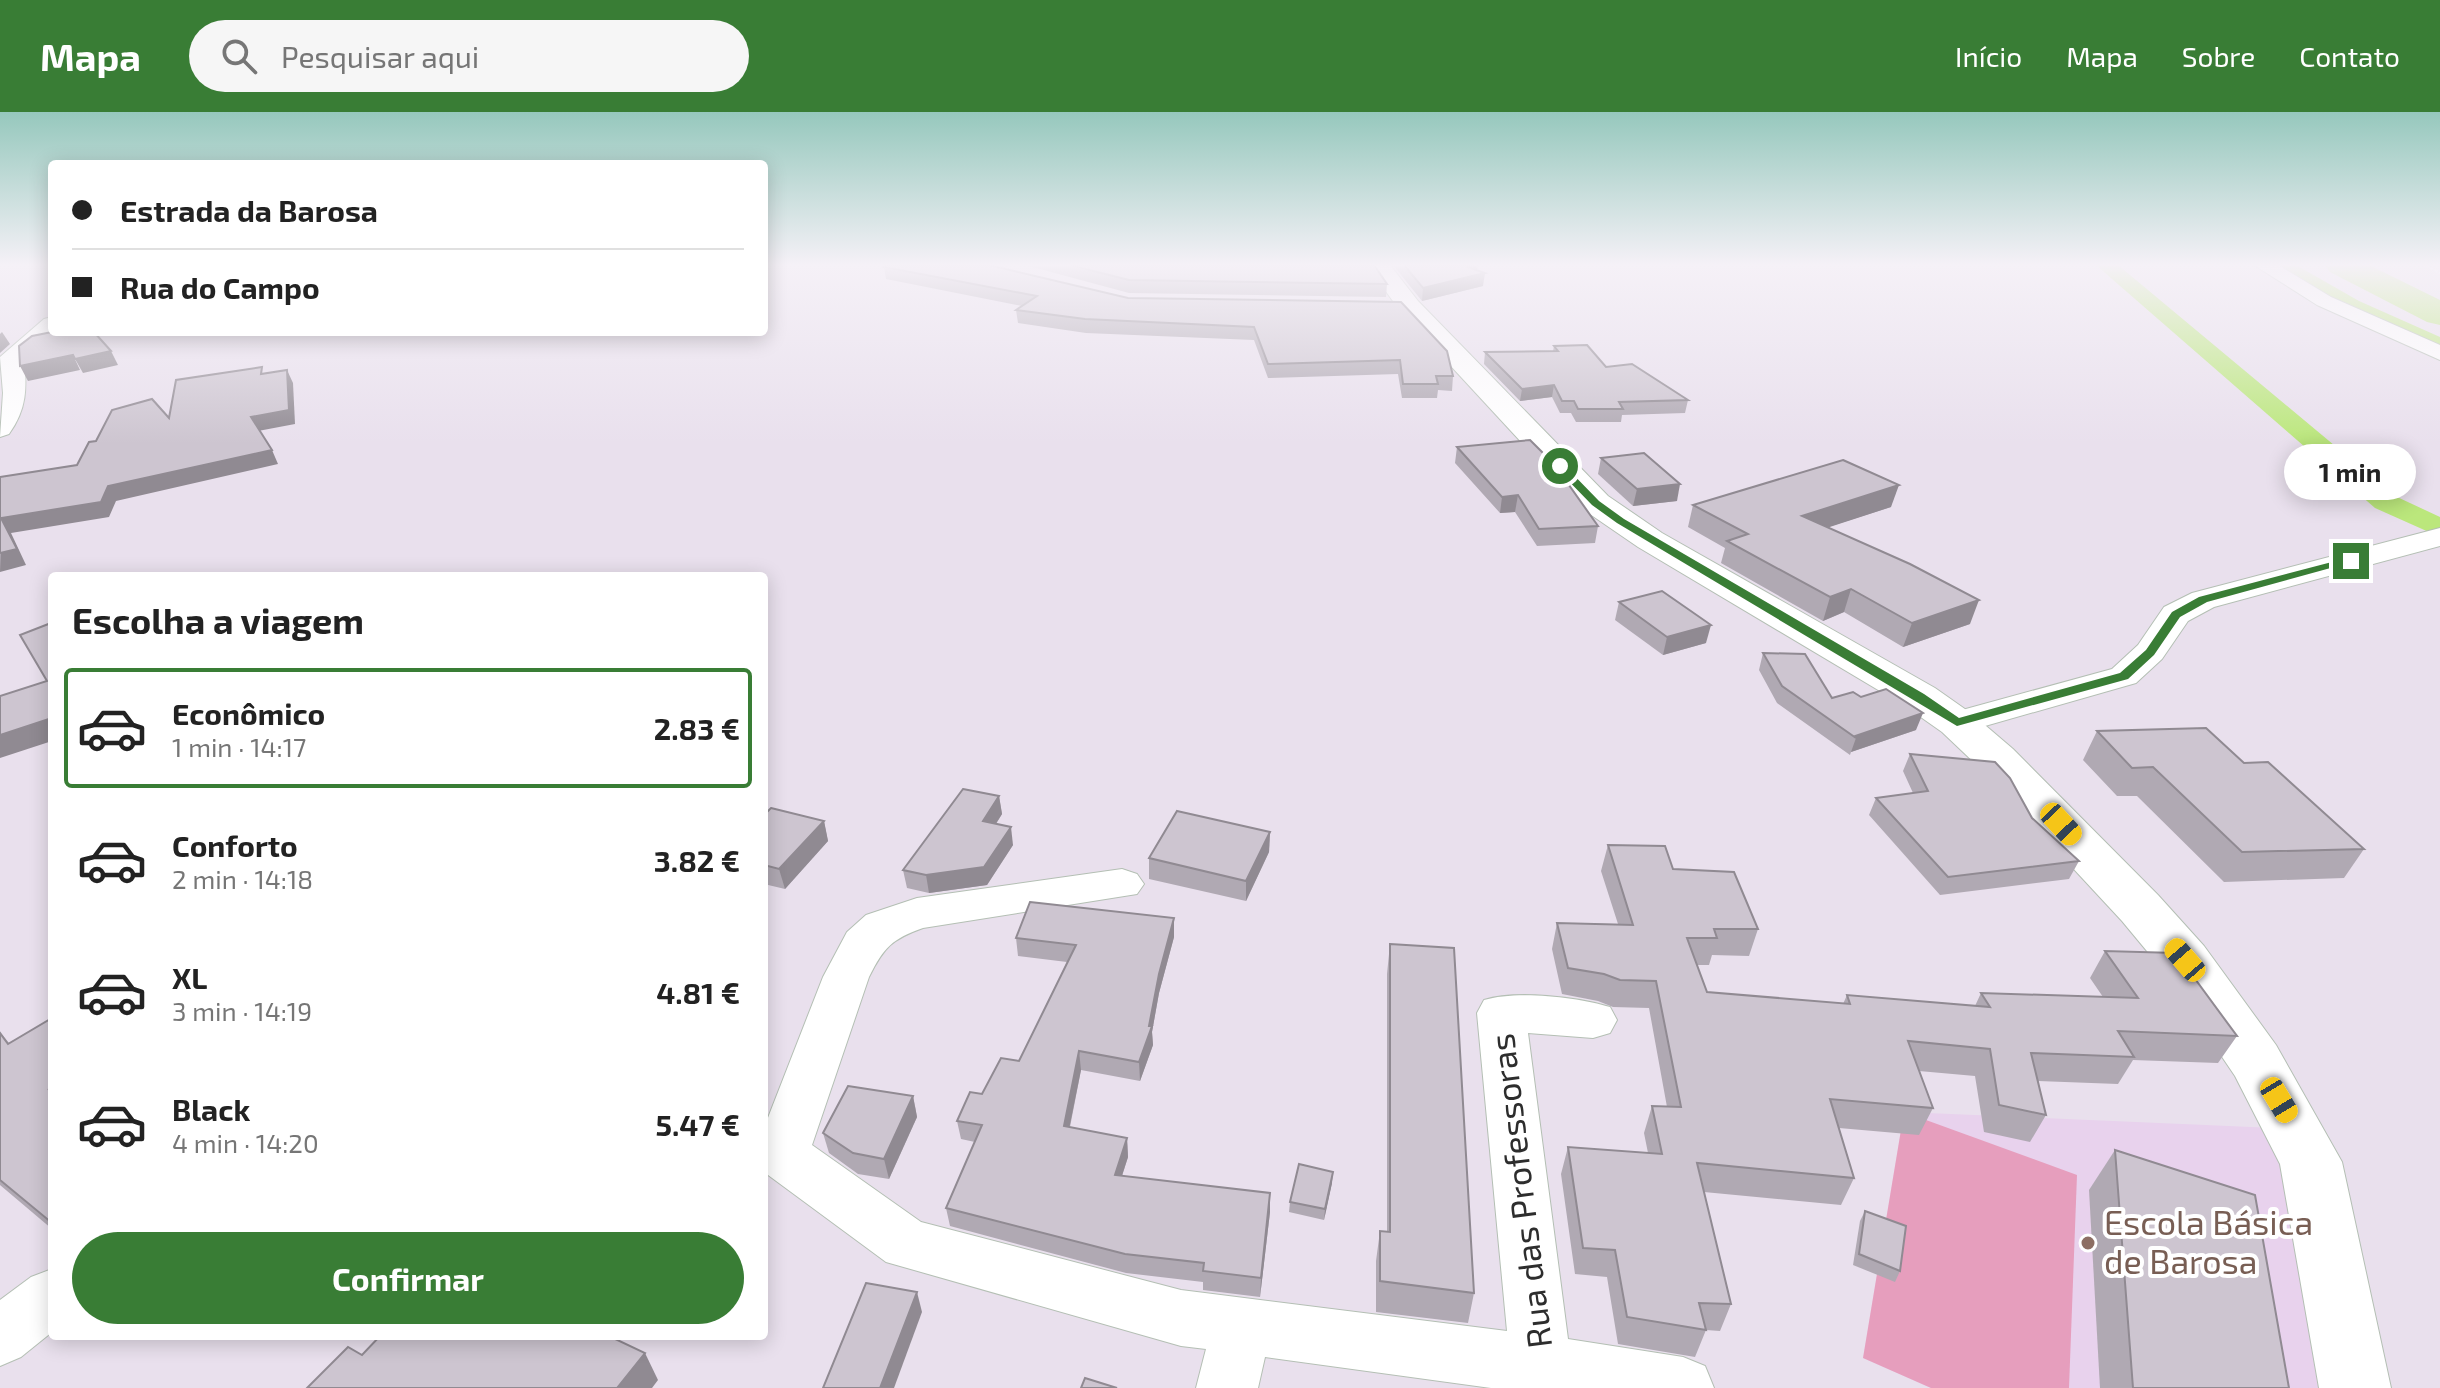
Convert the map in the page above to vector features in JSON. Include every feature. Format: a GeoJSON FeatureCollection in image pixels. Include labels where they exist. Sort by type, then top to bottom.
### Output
{"type":"FeatureCollection","features":[{"type":"Feature","properties":{"kind":"street"},"geometry":{"type":"LineString","coordinates":[[1420,325],[1596,503],[1650,540],[1920,697],[1957,723],[2042,803],[2140,908],[2185,960],[2256,1061],[2311,1162],[2355,1388]]}},
{"type":"Feature","properties":{"kind":"street"},"geometry":{"type":"LineString","coordinates":[[2377,325],[2440,353]]}},
{"type":"Feature","properties":{"kind":"street"},"geometry":{"type":"LineString","coordinates":[[0,429],[15,393],[12,357],[48,327]]}},
{"type":"Feature","properties":{"kind":"street"},"geometry":{"type":"LineString","coordinates":[[1957,723],[2124,676],[2150,652],[2176,614],[2203,600],[2440,537]]}},
{"type":"Feature","properties":{"kind":"street"},"geometry":{"type":"LineString","coordinates":[[1122,884],[917,913],[882,926],[863,944],[846,977],[773,1151],[906,1244],[1181,1318],[1541,1365],[1683,1388]]}},
{"type":"Feature","properties":{"kind":"street","name":"Rua das Professoras"},"geometry":{"type":"LineString","coordinates":[[1541,1365],[1501,1013],[1593,1020]]}},
{"type":"Feature","properties":{"kind":"street"},"geometry":{"type":"LineString","coordinates":[[0,1337],[48,1299]]}},
{"type":"Feature","properties":{"kind":"street"},"geometry":{"type":"LineString","coordinates":[[1227,1388],[1242,1325]]}},
{"type":"Feature","properties":{"kind":"shaded area","name":"Escola Básica de Barosa"},"geometry":{"type":"Polygon","coordinates":[[[1904,1112],[2275,1128],[2318,1388],[1931,1388],[1863,1358],[1904,1112]]]}},
{"type":"Feature","properties":{"kind":"shaded area"},"geometry":{"type":"Polygon","coordinates":[[[1904,1112],[2077,1175],[2069,1388],[1931,1388],[1863,1358],[1904,1112]]]}},
{"type":"Feature","properties":{"kind":"building"},"geometry":{"type":"Polygon","coordinates":[[[1202,325],[1422,325],[1447,351],[1453,376],[1436,376],[1438,384],[1403,384],[1400,360],[1268,364],[1254,327],[1202,325]]]}},
{"type":"Feature","properties":{"kind":"building"},"geometry":{"type":"Polygon","coordinates":[[[48,333],[48,336],[98,336],[111,351],[20,366],[19,346],[32,336],[48,333]]]}},
{"type":"Feature","properties":{"kind":"building"},"geometry":{"type":"Polygon","coordinates":[[[1587,345],[1606,367],[1632,364],[1688,400],[1619,402],[1623,409],[1578,409],[1574,401],[1562,401],[1554,385],[1522,389],[1485,352],[1558,351],[1554,346],[1587,345]]]}},
{"type":"Feature","properties":{"kind":"building"},"geometry":{"type":"Polygon","coordinates":[[[262,367],[261,374],[287,370],[289,410],[251,417],[272,450],[108,486],[101,502],[1,518],[17,549],[0,553],[0,477],[77,465],[89,442],[96,441],[112,410],[152,399],[169,418],[176,380],[262,367]]]}},
{"type":"Feature","properties":{"kind":"building"},"geometry":{"type":"Polygon","coordinates":[[[1530,440],[1554,464],[1598,526],[1539,529],[1518,495],[1502,497],[1457,447],[1530,440]]]}},
{"type":"Feature","properties":{"kind":"building"},"geometry":{"type":"Polygon","coordinates":[[[1644,453],[1680,484],[1637,489],[1601,458],[1644,453]]]}},
{"type":"Feature","properties":{"kind":"building"},"geometry":{"type":"Polygon","coordinates":[[[1843,460],[1899,485],[1802,516],[1910,564],[1979,600],[1912,623],[1851,589],[1830,597],[1727,541],[1748,534],[1693,505],[1843,460]]]}},
{"type":"Feature","properties":{"kind":"building"},"geometry":{"type":"Polygon","coordinates":[[[1662,591],[1711,625],[1667,637],[1619,602],[1662,591]]]}},
{"type":"Feature","properties":{"kind":"building"},"geometry":{"type":"Polygon","coordinates":[[[48,624],[48,719],[0,735],[0,696],[47,681],[20,635],[48,624]]]}},
{"type":"Feature","properties":{"kind":"building"},"geometry":{"type":"Polygon","coordinates":[[[1763,653],[1805,654],[1832,698],[1853,692],[1861,697],[1886,689],[1923,713],[1856,738],[1782,686],[1763,653]]]}},
{"type":"Feature","properties":{"kind":"building"},"geometry":{"type":"Polygon","coordinates":[[[2206,728],[2244,763],[2268,762],[2364,849],[2242,852],[2153,767],[2132,768],[2097,731],[2206,728]]]}},
{"type":"Feature","properties":{"kind":"building"},"geometry":{"type":"Polygon","coordinates":[[[1910,754],[1995,762],[2010,778],[2032,818],[2079,861],[1948,877],[1876,798],[1928,791],[1910,754]]]}},
{"type":"Feature","properties":{"kind":"building"},"geometry":{"type":"Polygon","coordinates":[[[963,789],[999,796],[983,821],[1011,827],[984,867],[926,875],[903,870],[963,789]]]}},
{"type":"Feature","properties":{"kind":"building"},"geometry":{"type":"Polygon","coordinates":[[[771,808],[824,821],[779,869],[768,866],[768,811],[771,808]]]}},
{"type":"Feature","properties":{"kind":"building"},"geometry":{"type":"Polygon","coordinates":[[[1177,811],[1270,832],[1246,881],[1149,858],[1177,811]]]}},
{"type":"Feature","properties":{"kind":"building"},"geometry":{"type":"Polygon","coordinates":[[[1608,845],[1665,846],[1673,869],[1734,872],[1758,929],[1714,929],[1717,938],[1687,938],[1707,992],[1850,1004],[1847,995],[1990,1007],[1981,993],[2138,998],[2105,951],[2176,953],[2237,1036],[2118,1031],[2134,1057],[2031,1053],[2046,1115],[1999,1105],[1990,1049],[1908,1041],[1933,1108],[1830,1099],[1854,1178],[1697,1163],[1731,1304],[1699,1303],[1706,1330],[1627,1317],[1615,1250],[1583,1248],[1568,1147],[1662,1154],[1652,1106],[1681,1107],[1656,981],[1620,980],[1568,968],[1557,923],[1633,925],[1608,845]]]}},
{"type":"Feature","properties":{"kind":"building"},"geometry":{"type":"Polygon","coordinates":[[[1030,902],[1174,918],[1159,974],[1149,1026],[1152,1026],[1139,1062],[1079,1051],[1064,1126],[1127,1138],[1115,1175],[1270,1193],[1261,1278],[1203,1271],[1204,1263],[1125,1254],[946,1208],[982,1125],[957,1121],[970,1092],[982,1094],[1001,1058],[1019,1061],[1076,945],[1016,938],[1030,902]]]}},
{"type":"Feature","properties":{"kind":"building"},"geometry":{"type":"Polygon","coordinates":[[[1390,944],[1454,948],[1474,1293],[1380,1281],[1380,1231],[1390,1232],[1390,944]]]}},
{"type":"Feature","properties":{"kind":"building"},"geometry":{"type":"Polygon","coordinates":[[[48,1020],[48,1220],[0,1180],[0,1033],[8,1044],[48,1020]]]}},
{"type":"Feature","properties":{"kind":"building"},"geometry":{"type":"Polygon","coordinates":[[[848,1086],[913,1096],[884,1159],[853,1153],[823,1133],[848,1086]]]}},
{"type":"Feature","properties":{"kind":"building"},"geometry":{"type":"Polygon","coordinates":[[[2115,1150],[2255,1195],[2289,1388],[2133,1388],[2115,1150]]]}},
{"type":"Feature","properties":{"kind":"building"},"geometry":{"type":"Polygon","coordinates":[[[1299,1164],[1333,1172],[1325,1209],[1290,1202],[1299,1164]]]}},
{"type":"Feature","properties":{"kind":"building"},"geometry":{"type":"Polygon","coordinates":[[[1865,1211],[1906,1226],[1900,1271],[1859,1254],[1865,1211]]]}},
{"type":"Feature","properties":{"kind":"building"},"geometry":{"type":"Polygon","coordinates":[[[866,1283],[917,1292],[880,1388],[823,1388],[866,1283]]]}},
{"type":"Feature","properties":{"kind":"building"},"geometry":{"type":"Polygon","coordinates":[[[376,1340],[617,1340],[645,1353],[617,1388],[307,1388],[348,1347],[362,1355],[376,1340]]]}},
{"type":"Feature","properties":{"kind":"building"},"geometry":{"type":"Polygon","coordinates":[[[1085,1378],[1117,1388],[1081,1388],[1085,1378]]]}},
{"type":"Feature","properties":{"kind":"waterway"},"geometry":{"type":"LineString","coordinates":[[2176,325],[2385,502],[2440,528]]}},
{"type":"Feature","properties":{"kind":"waterway"},"geometry":{"type":"LineString","coordinates":[[2395,325],[2440,345]]}},
{"type":"Feature","properties":{"kind":"place","name":"Escola Básica de Barosa"},"geometry":{"type":"Point","coordinates":[2088,1243]}},
{"type":"Feature","properties":{"kind":"route"},"geometry":{"type":"LineString","coordinates":[[1560,466],[1596,503],[1620,521],[1920,697],[1957,723],[2124,676],[2150,652],[2176,614],[2203,600],[2351,561]]}}]}
